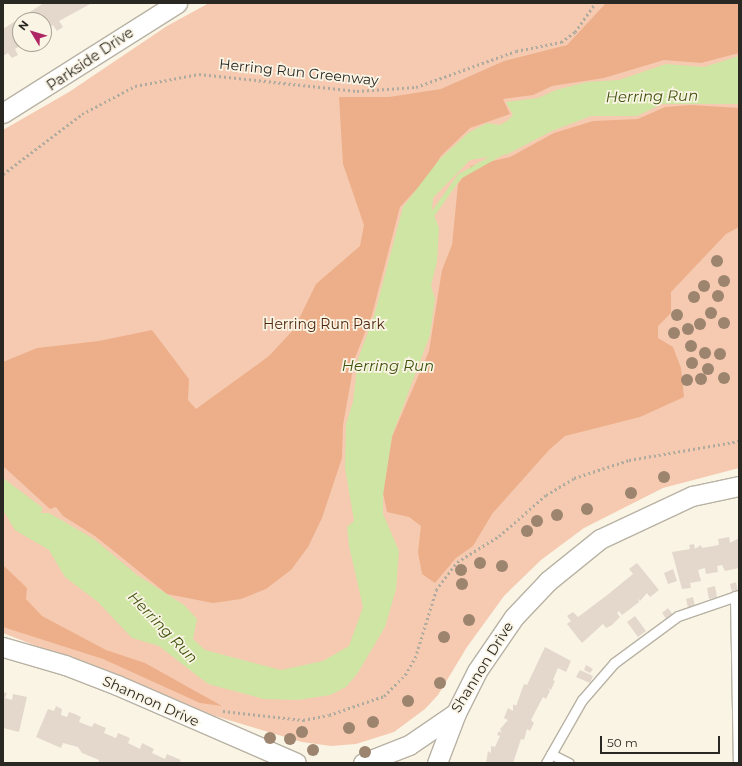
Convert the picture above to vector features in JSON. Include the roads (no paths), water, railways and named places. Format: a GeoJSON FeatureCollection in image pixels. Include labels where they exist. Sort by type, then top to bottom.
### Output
{"type":"FeatureCollection","features":[{"type":"Feature","properties":{"kind":"street","name":"Parkside Drive"},"geometry":{"type":"LineString","coordinates":[[3,114],[177,3]]}},
{"type":"Feature","properties":{"kind":"street","name":"Shannon Drive"},"geometry":{"type":"LineString","coordinates":[[364,763],[409,745],[456,713],[478,671],[514,617],[571,562],[628,523],[692,496],[739,486]]}},
{"type":"Feature","properties":{"kind":"street","name":"Shannon Drive"},"geometry":{"type":"LineString","coordinates":[[3,647],[65,665],[296,763]]}},
{"type":"Feature","properties":{"kind":"street"},"geometry":{"type":"LineString","coordinates":[[437,763],[456,713]]}},
{"type":"Feature","properties":{"kind":"lane"},"geometry":{"type":"LineString","coordinates":[[546,763],[582,700],[614,663],[678,616],[737,596],[738,763]]}},
{"type":"Feature","properties":{"kind":"lane"},"geometry":{"type":"LineString","coordinates":[[550,754],[569,763]]}},
{"type":"Feature","properties":{"kind":"water","name":"Herring Run"},"geometry":{"type":"Polygon","coordinates":[[[739,56],[739,104],[662,104],[637,116],[591,116],[552,131],[508,154],[470,160],[433,198],[432,210],[439,228],[437,262],[431,285],[435,299],[430,335],[392,436],[383,495],[383,514],[399,551],[396,589],[385,627],[357,674],[346,687],[330,695],[298,700],[264,699],[208,684],[159,646],[132,638],[98,602],[65,577],[49,550],[15,530],[3,510],[3,478],[43,508],[41,513],[49,513],[94,539],[137,575],[184,605],[197,619],[193,639],[205,650],[281,670],[323,661],[349,646],[363,607],[349,546],[347,527],[354,521],[345,468],[346,424],[353,402],[358,359],[374,316],[403,207],[439,160],[468,133],[487,123],[500,125],[513,115],[506,102],[538,98],[556,90],[587,82],[619,80],[666,64],[704,67],[739,56]]]}},
{"type":"Feature","properties":{"kind":"waterway","name":"Herring Run"},"geometry":{"type":"LineString","coordinates":[[429,218],[459,176],[500,153]]}},
{"type":"Feature","properties":{"kind":"park label","name":"Herring Run Park"},"geometry":{"type":"Point","coordinates":[324,324]}}]}
